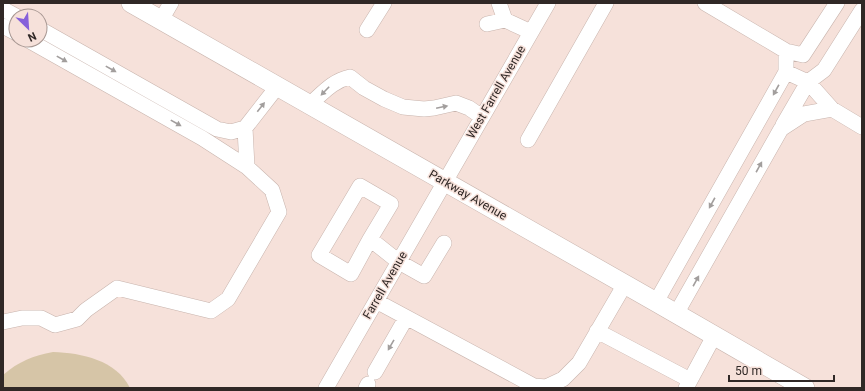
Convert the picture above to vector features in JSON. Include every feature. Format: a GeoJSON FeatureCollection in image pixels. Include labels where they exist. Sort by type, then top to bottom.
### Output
{"type":"FeatureCollection","features":[{"type":"Feature","properties":{"kind":"main road","name":"Parkway Avenue"},"geometry":{"type":"LineString","coordinates":[[131,3],[805,388]]}},
{"type":"Feature","properties":{"kind":"street"},"geometry":{"type":"LineString","coordinates":[[161,20],[171,3]]}},
{"type":"Feature","properties":{"kind":"street"},"geometry":{"type":"LineString","coordinates":[[367,30],[384,3]]}},
{"type":"Feature","properties":{"kind":"street"},"geometry":{"type":"LineString","coordinates":[[498,3],[505,20]]}},
{"type":"Feature","properties":{"kind":"street","name":"West Farrell Avenue"},"geometry":{"type":"LineString","coordinates":[[444,182],[548,3]]}},
{"type":"Feature","properties":{"kind":"street"},"geometry":{"type":"LineString","coordinates":[[528,140],[606,3]]}},
{"type":"Feature","properties":{"kind":"street"},"geometry":{"type":"LineString","coordinates":[[705,3],[786,51],[804,55],[837,3]]}},
{"type":"Feature","properties":{"kind":"street"},"geometry":{"type":"LineString","coordinates":[[676,314],[808,82],[824,70],[862,10]]}},
{"type":"Feature","properties":{"kind":"street"},"geometry":{"type":"LineString","coordinates":[[487,24],[505,20],[531,32]]}},
{"type":"Feature","properties":{"kind":"street"},"geometry":{"type":"LineString","coordinates":[[48,34],[217,129],[231,132]]}},
{"type":"Feature","properties":{"kind":"street"},"geometry":{"type":"LineString","coordinates":[[3,322],[22,318],[41,318],[55,325],[77,319],[86,310],[117,288],[212,311],[228,299],[278,212],[272,190],[248,167],[202,138],[42,48]]}},
{"type":"Feature","properties":{"kind":"street"},"geometry":{"type":"LineString","coordinates":[[656,302],[786,72],[786,51]]}},
{"type":"Feature","properties":{"kind":"street"},"geometry":{"type":"LineString","coordinates":[[786,72],[808,82],[832,109],[862,127]]}},
{"type":"Feature","properties":{"kind":"street"},"geometry":{"type":"LineString","coordinates":[[309,105],[331,84],[341,79],[350,77],[364,88],[403,107],[429,109],[456,103],[469,108],[482,117]]}},
{"type":"Feature","properties":{"kind":"street"},"geometry":{"type":"LineString","coordinates":[[202,138],[245,128],[277,87]]}},
{"type":"Feature","properties":{"kind":"street"},"geometry":{"type":"LineString","coordinates":[[781,129],[804,114],[832,109]]}},
{"type":"Feature","properties":{"kind":"street"},"geometry":{"type":"LineString","coordinates":[[245,128],[248,167]]}},
{"type":"Feature","properties":{"kind":"street","name":"Farrell Avenue"},"geometry":{"type":"LineString","coordinates":[[326,388],[444,182]]}},
{"type":"Feature","properties":{"kind":"street"},"geometry":{"type":"LineString","coordinates":[[360,186],[391,204],[370,239],[351,274],[319,255],[360,186]]}},
{"type":"Feature","properties":{"kind":"street"},"geometry":{"type":"LineString","coordinates":[[370,239],[399,262],[424,276],[444,243]]}},
{"type":"Feature","properties":{"kind":"street"},"geometry":{"type":"LineString","coordinates":[[376,301],[534,386],[546,387],[563,380],[579,363],[625,284]]}},
{"type":"Feature","properties":{"kind":"street"},"geometry":{"type":"LineString","coordinates":[[370,381],[406,318]]}},
{"type":"Feature","properties":{"kind":"street"},"geometry":{"type":"LineString","coordinates":[[597,331],[688,384],[714,336]]}},
{"type":"Feature","properties":{"kind":"shaded area"},"geometry":{"type":"Polygon","coordinates":[[[53,352],[86,356],[97,360],[116,371],[124,378],[130,388],[3,388],[3,375],[9,370],[26,360],[53,352]]]}}]}
